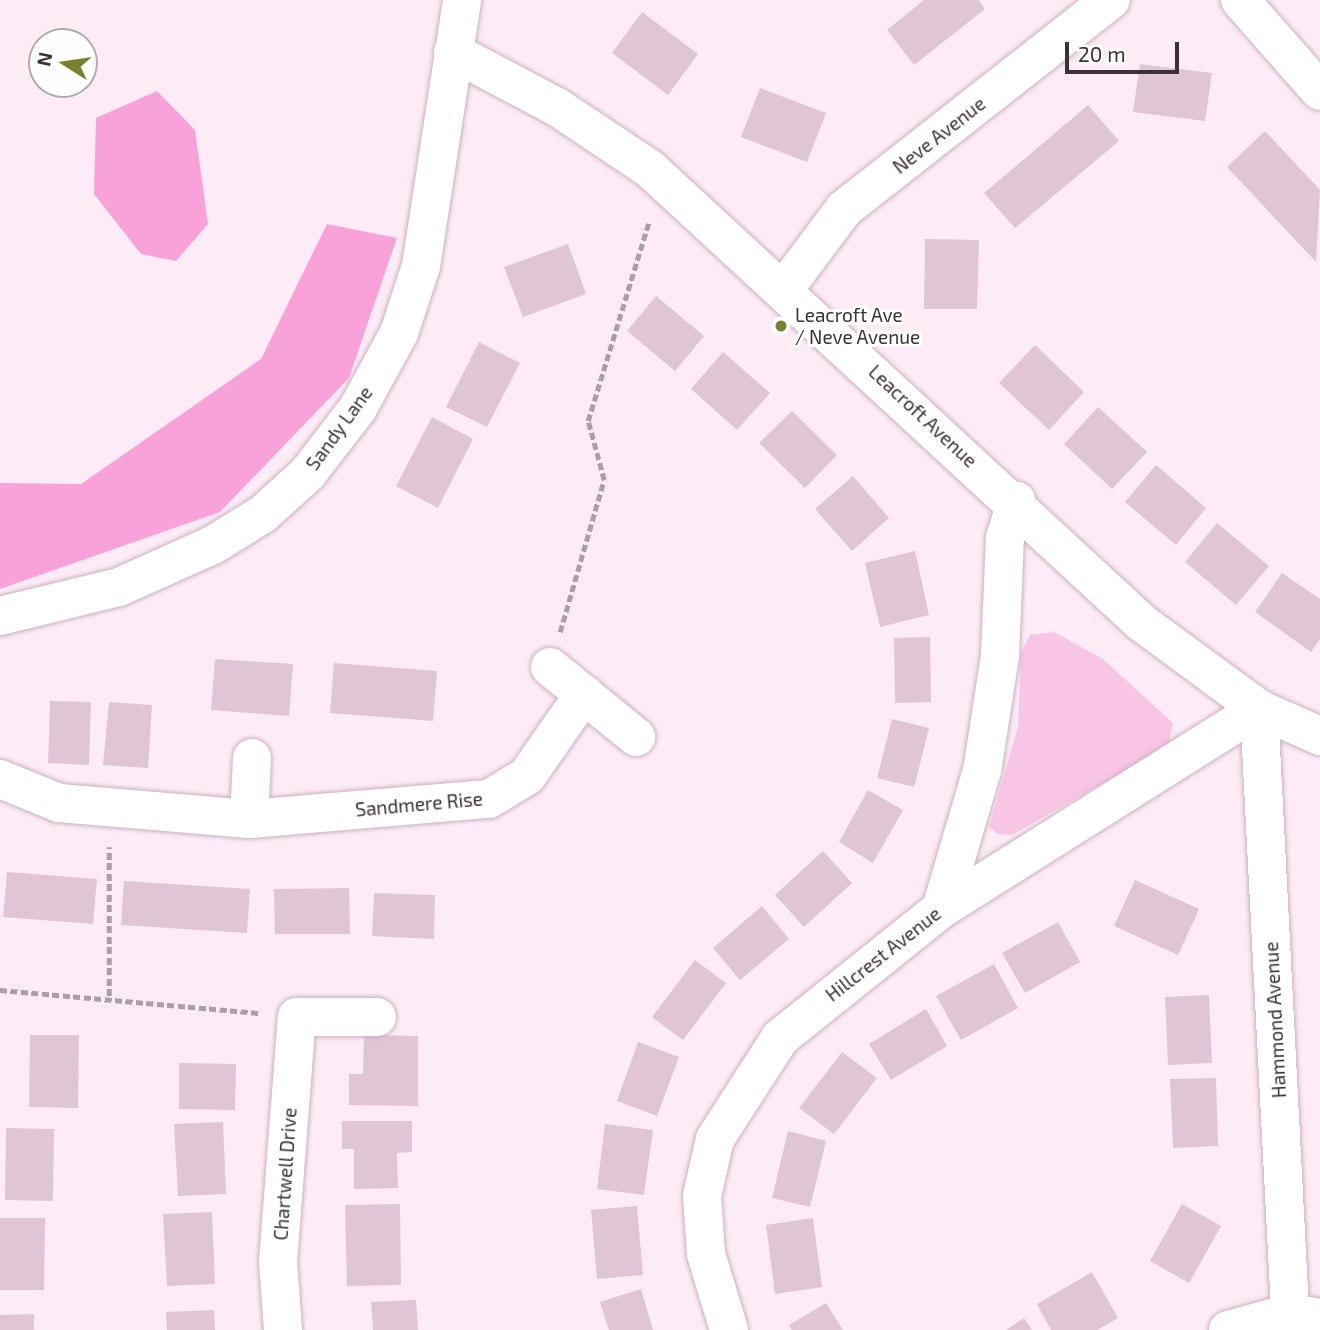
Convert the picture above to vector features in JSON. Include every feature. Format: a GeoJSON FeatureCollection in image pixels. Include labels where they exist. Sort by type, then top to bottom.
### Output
{"type":"FeatureCollection","features":[{"type":"Feature","properties":{"kind":"street","name":"Sandy Lane"},"geometry":{"type":"LineString","coordinates":[[0,616],[119,587],[168,568],[263,514],[307,473],[358,408],[399,333],[421,266],[462,0]]}},
{"type":"Feature","properties":{"kind":"street","name":"Neve Avenue"},"geometry":{"type":"LineString","coordinates":[[785,288],[844,209],[1111,0]]}},
{"type":"Feature","properties":{"kind":"street"},"geometry":{"type":"LineString","coordinates":[[1240,0],[1320,91]]}},
{"type":"Feature","properties":{"kind":"street","name":"Leacroft Avenue"},"geometry":{"type":"LineString","coordinates":[[453,52],[557,107],[662,179],[785,288],[1016,501],[1142,623],[1259,709],[1320,736]]}},
{"type":"Feature","properties":{"kind":"street"},"geometry":{"type":"LineString","coordinates":[[941,909],[982,771],[1000,656],[1005,538],[1016,501]]}},
{"type":"Feature","properties":{"kind":"street"},"geometry":{"type":"LineString","coordinates":[[550,667],[636,737]]}},
{"type":"Feature","properties":{"kind":"street","name":"Sandmere Rise"},"geometry":{"type":"LineString","coordinates":[[0,779],[59,803],[249,819],[489,799],[527,776],[584,694]]}},
{"type":"Feature","properties":{"kind":"street","name":"Hillcrest Avenue"},"geometry":{"type":"LineString","coordinates":[[729,1330],[706,1254],[702,1196],[715,1139],[779,1038],[941,909],[1259,709]]}},
{"type":"Feature","properties":{"kind":"street","name":"Hammond Avenue"},"geometry":{"type":"LineString","coordinates":[[1259,709],[1300,1320]]}},
{"type":"Feature","properties":{"kind":"street"},"geometry":{"type":"LineString","coordinates":[[249,819],[252,758]]}},
{"type":"Feature","properties":{"kind":"street"},"geometry":{"type":"LineString","coordinates":[[297,1017],[377,1017]]}},
{"type":"Feature","properties":{"kind":"street","name":"Chartwell Drive"},"geometry":{"type":"LineString","coordinates":[[283,1330],[278,1262],[297,1017]]}},
{"type":"Feature","properties":{"kind":"street"},"geometry":{"type":"LineString","coordinates":[[1228,1330],[1300,1320]]}},
{"type":"Feature","properties":{"kind":"path"},"geometry":{"type":"LineString","coordinates":[[550,667],[604,480],[588,421],[662,179]]}},
{"type":"Feature","properties":{"kind":"path"},"geometry":{"type":"LineString","coordinates":[[109,996],[110,884]]}},
{"type":"Feature","properties":{"kind":"path"},"geometry":{"type":"LineString","coordinates":[[0,990],[109,996],[297,1017]]}},
{"type":"Feature","properties":{"kind":"shaded area"},"geometry":{"type":"Polygon","coordinates":[[[157,91],[195,130],[208,224],[176,261],[141,254],[94,194],[96,118],[157,91]]]}},
{"type":"Feature","properties":{"kind":"shaded area"},"geometry":{"type":"Polygon","coordinates":[[[327,224],[397,238],[349,378],[220,512],[0,589],[0,483],[81,484],[261,359],[327,224]]]}},
{"type":"Feature","properties":{"kind":"shaded area"},"geometry":{"type":"Polygon","coordinates":[[[1054,632],[1103,659],[1173,723],[1168,746],[1012,835],[998,834],[989,827],[1018,727],[1021,653],[1030,635],[1054,632]]]}},
{"type":"Feature","properties":{"kind":"building"},"geometry":{"type":"Polygon","coordinates":[[[924,0],[979,0],[985,9],[914,65],[887,30],[924,0]]]}},
{"type":"Feature","properties":{"kind":"building"},"geometry":{"type":"Polygon","coordinates":[[[642,12],[698,54],[668,95],[612,53],[642,12]]]}},
{"type":"Feature","properties":{"kind":"building"},"geometry":{"type":"Polygon","coordinates":[[[1140,64],[1212,73],[1205,121],[1133,112],[1140,64]]]}},
{"type":"Feature","properties":{"kind":"building"},"geometry":{"type":"Polygon","coordinates":[[[760,88],[826,113],[807,162],[741,137],[760,88]]]}},
{"type":"Feature","properties":{"kind":"building"},"geometry":{"type":"Polygon","coordinates":[[[1088,105],[1119,141],[1015,228],[984,193],[1088,105]]]}},
{"type":"Feature","properties":{"kind":"building"},"geometry":{"type":"Polygon","coordinates":[[[1265,131],[1320,190],[1316,262],[1227,167],[1265,131]]]}},
{"type":"Feature","properties":{"kind":"building"},"geometry":{"type":"Polygon","coordinates":[[[925,239],[979,240],[977,309],[924,309],[925,239]]]}},
{"type":"Feature","properties":{"kind":"building"},"geometry":{"type":"Polygon","coordinates":[[[568,244],[586,294],[523,317],[504,267],[568,244]]]}},
{"type":"Feature","properties":{"kind":"building"},"geometry":{"type":"Polygon","coordinates":[[[656,296],[704,336],[675,371],[627,331],[656,296]]]}},
{"type":"Feature","properties":{"kind":"building"},"geometry":{"type":"Polygon","coordinates":[[[479,342],[520,363],[487,427],[446,407],[479,342]]]}},
{"type":"Feature","properties":{"kind":"building"},"geometry":{"type":"Polygon","coordinates":[[[1035,345],[1084,392],[1049,430],[999,383],[1035,345]]]}},
{"type":"Feature","properties":{"kind":"building"},"geometry":{"type":"Polygon","coordinates":[[[723,352],[770,393],[737,430],[691,389],[723,352]]]}},
{"type":"Feature","properties":{"kind":"building"},"geometry":{"type":"Polygon","coordinates":[[[1098,407],[1147,452],[1112,489],[1064,444],[1098,407]]]}},
{"type":"Feature","properties":{"kind":"building"},"geometry":{"type":"Polygon","coordinates":[[[792,411],[837,455],[805,488],[759,443],[792,411]]]}},
{"type":"Feature","properties":{"kind":"building"},"geometry":{"type":"Polygon","coordinates":[[[432,417],[473,439],[438,508],[396,486],[432,417]]]}},
{"type":"Feature","properties":{"kind":"building"},"geometry":{"type":"Polygon","coordinates":[[[1156,465],[1206,508],[1176,545],[1125,502],[1156,465]]]}},
{"type":"Feature","properties":{"kind":"building"},"geometry":{"type":"Polygon","coordinates":[[[853,476],[889,518],[852,551],[815,509],[853,476]]]}},
{"type":"Feature","properties":{"kind":"building"},"geometry":{"type":"Polygon","coordinates":[[[1217,523],[1269,566],[1236,605],[1185,562],[1217,523]]]}},
{"type":"Feature","properties":{"kind":"building"},"geometry":{"type":"Polygon","coordinates":[[[915,551],[929,615],[880,627],[865,563],[915,551]]]}},
{"type":"Feature","properties":{"kind":"building"},"geometry":{"type":"Polygon","coordinates":[[[1282,573],[1320,599],[1320,639],[1311,652],[1255,612],[1282,573]]]}},
{"type":"Feature","properties":{"kind":"building"},"geometry":{"type":"Polygon","coordinates":[[[930,637],[931,702],[895,703],[894,638],[930,637]]]}},
{"type":"Feature","properties":{"kind":"building"},"geometry":{"type":"Polygon","coordinates":[[[215,659],[293,664],[289,716],[211,710],[215,659]]]}},
{"type":"Feature","properties":{"kind":"building"},"geometry":{"type":"Polygon","coordinates":[[[334,663],[437,671],[433,721],[330,713],[334,663]]]}},
{"type":"Feature","properties":{"kind":"building"},"geometry":{"type":"Polygon","coordinates":[[[50,701],[91,702],[89,765],[48,763],[50,701]]]}},
{"type":"Feature","properties":{"kind":"building"},"geometry":{"type":"Polygon","coordinates":[[[109,702],[152,705],[148,768],[103,765],[109,702]]]}},
{"type":"Feature","properties":{"kind":"building"},"geometry":{"type":"Polygon","coordinates":[[[892,719],[929,728],[914,787],[877,778],[892,719]]]}},
{"type":"Feature","properties":{"kind":"building"},"geometry":{"type":"Polygon","coordinates":[[[868,790],[903,810],[873,863],[839,842],[868,790]]]}},
{"type":"Feature","properties":{"kind":"building"},"geometry":{"type":"Polygon","coordinates":[[[823,851],[852,883],[804,927],[775,895],[823,851]]]}},
{"type":"Feature","properties":{"kind":"building"},"geometry":{"type":"Polygon","coordinates":[[[7,872],[97,879],[93,924],[3,917],[7,872]]]}},
{"type":"Feature","properties":{"kind":"building"},"geometry":{"type":"Polygon","coordinates":[[[1135,880],[1199,909],[1178,955],[1114,926],[1135,880]]]}},
{"type":"Feature","properties":{"kind":"building"},"geometry":{"type":"Polygon","coordinates":[[[124,881],[250,889],[247,933],[121,925],[124,881]]]}},
{"type":"Feature","properties":{"kind":"building"},"geometry":{"type":"Polygon","coordinates":[[[349,888],[350,934],[275,934],[274,889],[349,888]]]}},
{"type":"Feature","properties":{"kind":"building"},"geometry":{"type":"Polygon","coordinates":[[[374,893],[435,895],[434,939],[372,936],[374,893]]]}},
{"type":"Feature","properties":{"kind":"building"},"geometry":{"type":"Polygon","coordinates":[[[762,906],[789,939],[740,980],[713,948],[762,906]]]}},
{"type":"Feature","properties":{"kind":"building"},"geometry":{"type":"Polygon","coordinates":[[[1058,922],[1080,962],[1025,993],[1002,953],[1058,922]]]}},
{"type":"Feature","properties":{"kind":"building"},"geometry":{"type":"Polygon","coordinates":[[[695,960],[726,983],[683,1040],[652,1017],[695,960]]]}},
{"type":"Feature","properties":{"kind":"building"},"geometry":{"type":"Polygon","coordinates":[[[994,964],[1018,1008],[961,1040],[936,996],[994,964]]]}},
{"type":"Feature","properties":{"kind":"building"},"geometry":{"type":"Polygon","coordinates":[[[1209,995],[1212,1063],[1168,1065],[1165,997],[1209,995]]]}},
{"type":"Feature","properties":{"kind":"building"},"geometry":{"type":"Polygon","coordinates":[[[926,1009],[947,1046],[891,1080],[869,1044],[926,1009]]]}},
{"type":"Feature","properties":{"kind":"building"},"geometry":{"type":"Polygon","coordinates":[[[30,1035],[79,1035],[78,1108],[29,1107],[30,1035]]]}},
{"type":"Feature","properties":{"kind":"building"},"geometry":{"type":"Polygon","coordinates":[[[364,1035],[418,1036],[418,1106],[349,1105],[349,1074],[363,1074],[364,1035]]]}},
{"type":"Feature","properties":{"kind":"building"},"geometry":{"type":"Polygon","coordinates":[[[638,1042],[679,1057],[657,1116],[617,1101],[638,1042]]]}},
{"type":"Feature","properties":{"kind":"building"},"geometry":{"type":"Polygon","coordinates":[[[842,1052],[877,1078],[834,1134],[799,1108],[842,1052]]]}},
{"type":"Feature","properties":{"kind":"building"},"geometry":{"type":"Polygon","coordinates":[[[179,1063],[236,1064],[235,1110],[179,1109],[179,1063]]]}},
{"type":"Feature","properties":{"kind":"building"},"geometry":{"type":"Polygon","coordinates":[[[1216,1078],[1218,1146],[1173,1148],[1170,1079],[1216,1078]]]}},
{"type":"Feature","properties":{"kind":"building"},"geometry":{"type":"Polygon","coordinates":[[[342,1121],[412,1121],[412,1152],[397,1153],[398,1188],[354,1189],[354,1149],[342,1149],[342,1121]]]}},
{"type":"Feature","properties":{"kind":"building"},"geometry":{"type":"Polygon","coordinates":[[[223,1122],[226,1194],[178,1196],[174,1124],[223,1122]]]}},
{"type":"Feature","properties":{"kind":"building"},"geometry":{"type":"Polygon","coordinates":[[[605,1124],[653,1130],[644,1195],[597,1189],[605,1124]]]}},
{"type":"Feature","properties":{"kind":"building"},"geometry":{"type":"Polygon","coordinates":[[[6,1128],[54,1129],[53,1201],[5,1200],[6,1128]]]}},
{"type":"Feature","properties":{"kind":"building"},"geometry":{"type":"Polygon","coordinates":[[[788,1131],[826,1141],[810,1207],[772,1198],[788,1131]]]}},
{"type":"Feature","properties":{"kind":"building"},"geometry":{"type":"Polygon","coordinates":[[[400,1204],[401,1285],[347,1286],[345,1205],[400,1204]]]}},
{"type":"Feature","properties":{"kind":"building"},"geometry":{"type":"Polygon","coordinates":[[[1182,1204],[1221,1226],[1189,1283],[1150,1261],[1182,1204]]]}},
{"type":"Feature","properties":{"kind":"building"},"geometry":{"type":"Polygon","coordinates":[[[637,1206],[643,1275],[597,1279],[591,1210],[637,1206]]]}},
{"type":"Feature","properties":{"kind":"building"},"geometry":{"type":"Polygon","coordinates":[[[212,1212],[215,1284],[167,1286],[163,1214],[212,1212]]]}},
{"type":"Feature","properties":{"kind":"building"},"geometry":{"type":"Polygon","coordinates":[[[0,1218],[45,1218],[44,1290],[0,1290],[0,1218]]]}},
{"type":"Feature","properties":{"kind":"building"},"geometry":{"type":"Polygon","coordinates":[[[813,1218],[822,1287],[775,1294],[766,1225],[813,1218]]]}},
{"type":"Feature","properties":{"kind":"building"},"geometry":{"type":"Polygon","coordinates":[[[1092,1272],[1118,1318],[1097,1330],[1051,1330],[1037,1304],[1092,1272]]]}},
{"type":"Feature","properties":{"kind":"building"},"geometry":{"type":"Polygon","coordinates":[[[641,1289],[653,1330],[609,1330],[600,1302],[641,1289]]]}},
{"type":"Feature","properties":{"kind":"building"},"geometry":{"type":"Polygon","coordinates":[[[416,1300],[418,1330],[373,1330],[371,1302],[416,1300]]]}},
{"type":"Feature","properties":{"kind":"building"},"geometry":{"type":"Polygon","coordinates":[[[826,1303],[843,1330],[792,1330],[789,1325],[826,1303]]]}},
{"type":"Feature","properties":{"kind":"building"},"geometry":{"type":"Polygon","coordinates":[[[214,1310],[215,1330],[167,1330],[166,1312],[214,1310]]]}},
{"type":"Feature","properties":{"kind":"building"},"geometry":{"type":"Polygon","coordinates":[[[34,1314],[34,1330],[0,1330],[0,1315],[34,1314]]]}},
{"type":"Feature","properties":{"kind":"building"},"geometry":{"type":"Polygon","coordinates":[[[1024,1318],[1032,1330],[1006,1330],[1024,1318]]]}},
{"type":"Feature","properties":{"kind":"place","name":"Leacroft Ave / Neve Avenue"},"geometry":{"type":"Point","coordinates":[781,326]}}]}
